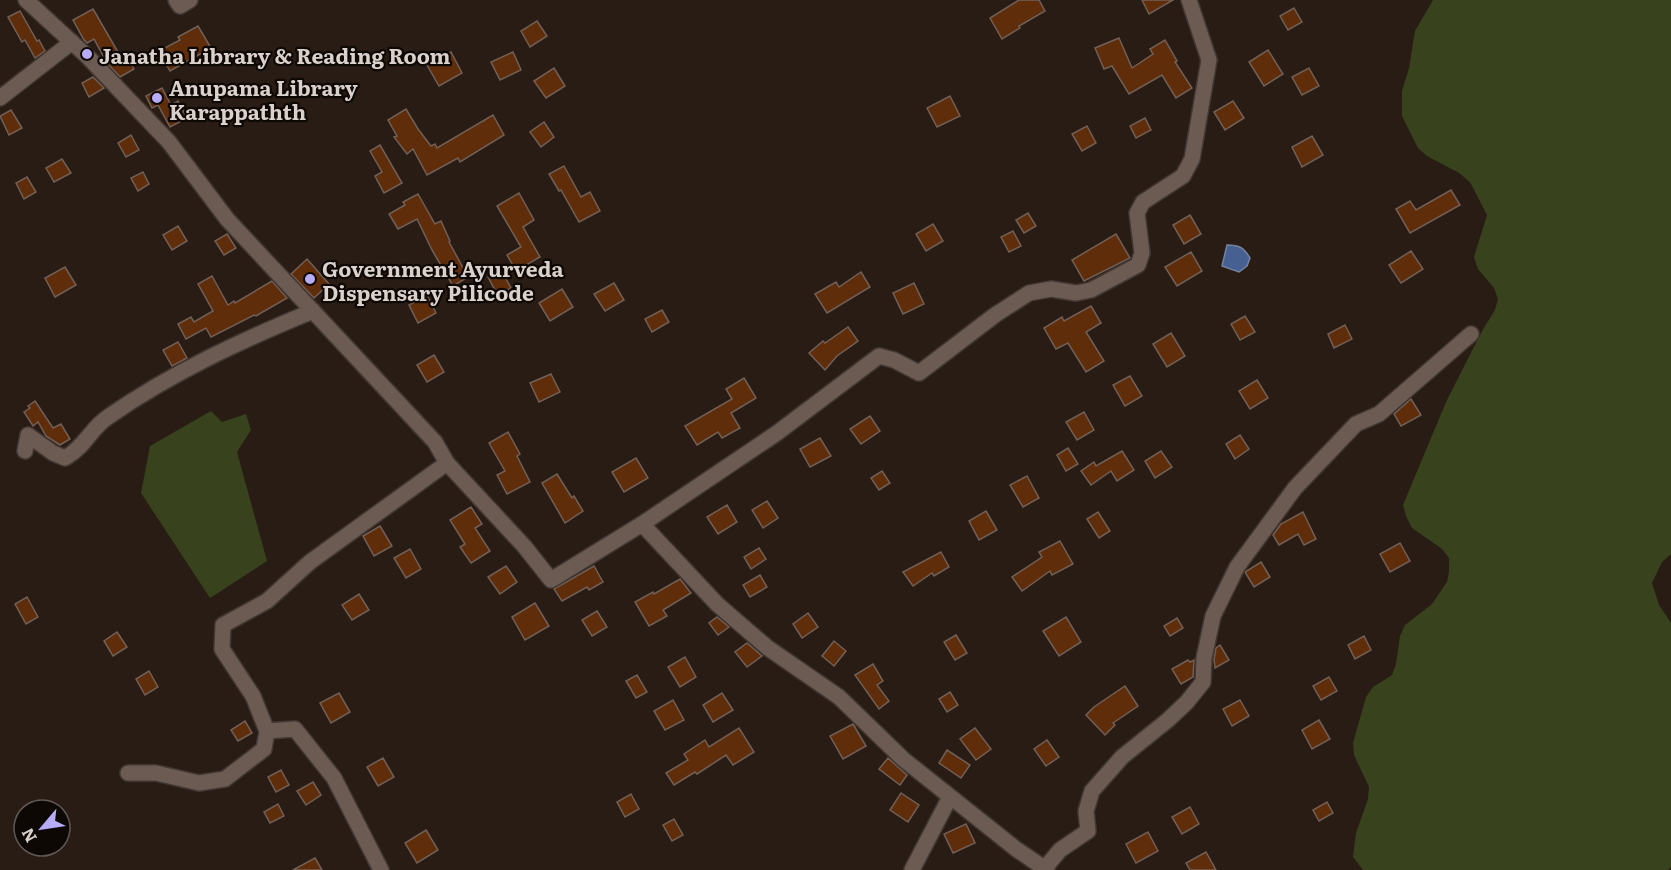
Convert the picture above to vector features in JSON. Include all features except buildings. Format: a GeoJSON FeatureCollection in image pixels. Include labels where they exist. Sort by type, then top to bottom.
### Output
{"type":"FeatureCollection","features":[{"type":"Feature","properties":{"kind":"street"},"geometry":{"type":"LineString","coordinates":[[26,0],[90,58],[169,142],[227,219],[435,442],[447,463],[524,546],[551,580],[642,524],[777,433],[879,356],[894,360],[918,373],[995,315],[1029,293],[1051,289],[1076,293],[1091,290],[1138,265],[1142,253],[1137,213],[1143,202],[1183,176],[1192,159],[1209,60],[1189,0]]}},
{"type":"Feature","properties":{"kind":"street"},"geometry":{"type":"LineString","coordinates":[[176,0],[180,6],[190,0]]}},
{"type":"Feature","properties":{"kind":"street"},"geometry":{"type":"LineString","coordinates":[[0,98],[72,42]]}},
{"type":"Feature","properties":{"kind":"street"},"geometry":{"type":"LineString","coordinates":[[25,451],[28,435],[53,453],[65,458],[76,452],[105,418],[169,379],[242,340],[313,311]]}},
{"type":"Feature","properties":{"kind":"street"},"geometry":{"type":"LineString","coordinates":[[642,524],[717,604],[768,648],[839,698],[903,759],[1016,849],[1046,869],[1060,850],[1088,831],[1086,811],[1092,791],[1108,770],[1168,720],[1203,682],[1204,658],[1213,616],[1237,567],[1295,488],[1356,424],[1379,414],[1471,334]]}},
{"type":"Feature","properties":{"kind":"street"},"geometry":{"type":"LineString","coordinates":[[128,773],[156,773],[199,783],[225,779],[264,749],[267,731],[253,696],[222,649],[223,625],[267,601],[310,562],[447,463]]}},
{"type":"Feature","properties":{"kind":"street"},"geometry":{"type":"LineString","coordinates":[[267,731],[295,729],[333,778],[381,870]]}},
{"type":"Feature","properties":{"kind":"street"},"geometry":{"type":"LineString","coordinates":[[912,870],[950,797]]}},
{"type":"Feature","properties":{"kind":"green space"},"geometry":{"type":"Polygon","coordinates":[[[1433,0],[1671,0],[1671,554],[1662,562],[1652,583],[1659,605],[1671,623],[1671,867],[1668,870],[1363,870],[1353,857],[1356,833],[1368,799],[1369,787],[1354,755],[1353,743],[1366,697],[1373,687],[1392,675],[1400,636],[1405,625],[1432,604],[1447,582],[1449,571],[1449,558],[1442,549],[1412,528],[1403,505],[1446,402],[1495,310],[1498,299],[1494,288],[1478,269],[1474,257],[1487,215],[1470,182],[1418,148],[1402,116],[1402,91],[1409,68],[1415,31],[1433,0]]]}},
{"type":"Feature","properties":{"kind":"green space"},"geometry":{"type":"Polygon","coordinates":[[[211,411],[222,422],[246,414],[251,430],[237,452],[267,561],[210,598],[141,493],[150,446],[211,411]]]}},
{"type":"Feature","properties":{"kind":"water"},"geometry":{"type":"Polygon","coordinates":[[[1227,245],[1241,248],[1250,258],[1247,266],[1239,272],[1222,266],[1227,245]]]}},
{"type":"Feature","properties":{"kind":"place","name":"Janatha Library & Reading Room"},"geometry":{"type":"Point","coordinates":[87,54]}},
{"type":"Feature","properties":{"kind":"place","name":"Anupama Library Karappathth"},"geometry":{"type":"Point","coordinates":[157,98]}},
{"type":"Feature","properties":{"kind":"place","name":"Government Ayurveda Dispensary Pilicode"},"geometry":{"type":"Point","coordinates":[310,279]}}]}
